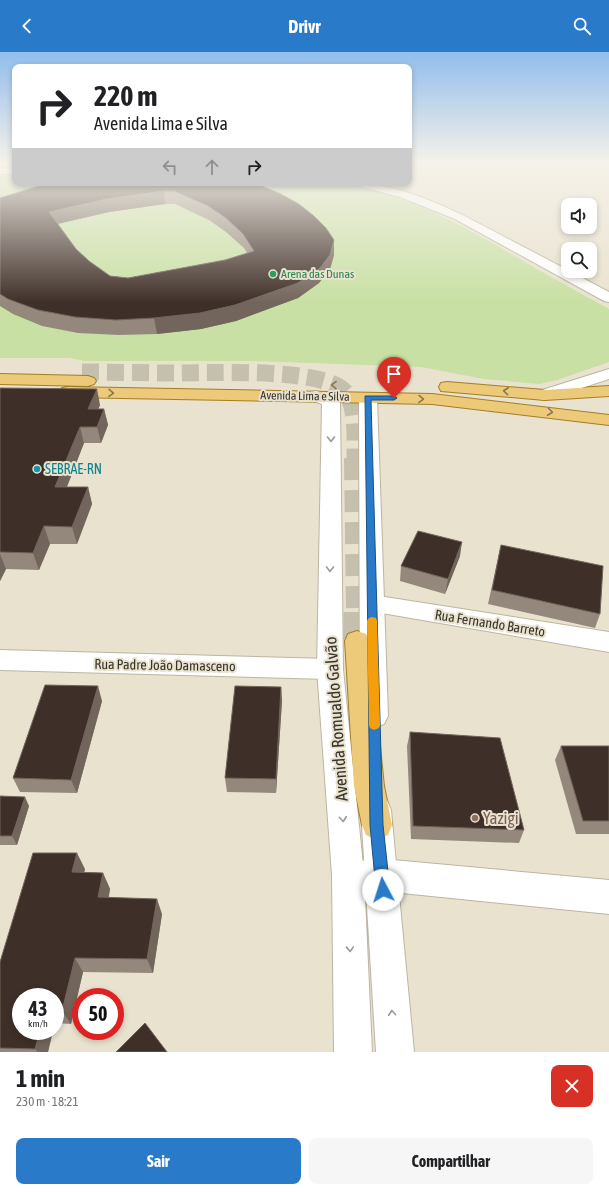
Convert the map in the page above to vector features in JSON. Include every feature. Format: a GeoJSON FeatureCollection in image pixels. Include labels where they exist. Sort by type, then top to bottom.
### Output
{"type":"FeatureCollection","features":[{"type":"Feature","properties":{"kind":"main road"},"geometry":{"type":"LineString","coordinates":[[0,370],[82,372]]}},
{"type":"Feature","properties":{"kind":"main road"},"geometry":{"type":"LineString","coordinates":[[592,392],[609,386]]}},
{"type":"Feature","properties":{"kind":"main road","name":"Avenida Lima e Silva"},"geometry":{"type":"LineString","coordinates":[[0,388],[450,387],[544,395],[609,391]]}},
{"type":"Feature","properties":{"kind":"main road","name":"Avenida Lima e Silva"},"geometry":{"type":"LineString","coordinates":[[0,388],[432,399],[609,420]]}},
{"type":"Feature","properties":{"kind":"main road"},"geometry":{"type":"LineString","coordinates":[[357,641],[369,786],[376,825]]}},
{"type":"Feature","properties":{"kind":"street"},"geometry":{"type":"LineString","coordinates":[[441,210],[459,217],[609,298]]}},
{"type":"Feature","properties":{"kind":"street"},"geometry":{"type":"LineString","coordinates":[[544,395],[609,374]]}},
{"type":"Feature","properties":{"kind":"street","name":"Avenida Romualdo Galvão"},"geometry":{"type":"LineString","coordinates":[[316,396],[327,399],[331,403],[330,669],[348,875],[353,1052]]}},
{"type":"Feature","properties":{"kind":"street"},"geometry":{"type":"LineString","coordinates":[[368,398],[376,825],[382,876],[395,1052]]}},
{"type":"Feature","properties":{"kind":"street","name":"Rua Fernando Barreto"},"geometry":{"type":"LineString","coordinates":[[372,604],[609,642]]}},
{"type":"Feature","properties":{"kind":"street","name":"Rua Padre João Damasceno"},"geometry":{"type":"LineString","coordinates":[[0,660],[330,669]]}},
{"type":"Feature","properties":{"kind":"street"},"geometry":{"type":"LineString","coordinates":[[348,875],[382,876],[609,897]]}},
{"type":"Feature","properties":{"kind":"green space","name":"Arena das Dunas"},"geometry":{"type":"Polygon","coordinates":[[[0,210],[426,210],[475,233],[609,309],[609,362],[557,380],[539,384],[484,379],[421,367],[251,361],[85,361],[70,358],[0,358],[0,210]]]}},
{"type":"Feature","properties":{"kind":"building","name":"Arena das Dunas"},"geometry":{"type":"Polygon","coordinates":[[[0,210],[59,210],[49,212],[76,249],[89,261],[110,276],[128,278],[225,260],[254,251],[243,234],[226,218],[214,210],[306,210],[326,228],[334,240],[330,255],[320,268],[298,283],[235,305],[200,313],[116,320],[75,317],[38,310],[8,299],[0,294],[0,210]]]}},
{"type":"Feature","properties":{"kind":"building"},"geometry":{"type":"Polygon","coordinates":[[[0,388],[97,389],[88,409],[104,409],[97,427],[80,427],[55,487],[88,487],[72,527],[44,526],[33,553],[0,552],[0,388]]]}},
{"type":"Feature","properties":{"kind":"building"},"geometry":{"type":"Polygon","coordinates":[[[418,531],[462,542],[448,579],[401,566],[418,531]]]}},
{"type":"Feature","properties":{"kind":"building"},"geometry":{"type":"Polygon","coordinates":[[[501,545],[603,566],[600,614],[492,590],[501,545]]]}},
{"type":"Feature","properties":{"kind":"building"},"geometry":{"type":"Polygon","coordinates":[[[45,685],[98,686],[71,780],[13,778],[45,685]]]}},
{"type":"Feature","properties":{"kind":"building"},"geometry":{"type":"Polygon","coordinates":[[[235,686],[281,687],[276,779],[225,778],[235,686]]]}},
{"type":"Feature","properties":{"kind":"building"},"geometry":{"type":"Polygon","coordinates":[[[410,732],[500,738],[524,830],[413,826],[410,732]]]}},
{"type":"Feature","properties":{"kind":"building"},"geometry":{"type":"Polygon","coordinates":[[[561,746],[609,746],[609,821],[583,821],[561,746]]]}},
{"type":"Feature","properties":{"kind":"building"},"geometry":{"type":"Polygon","coordinates":[[[0,796],[25,797],[12,836],[0,836],[0,796]]]}},
{"type":"Feature","properties":{"kind":"building"},"geometry":{"type":"Polygon","coordinates":[[[33,853],[77,853],[72,872],[103,873],[98,897],[157,899],[147,959],[75,958],[64,1003],[64,988],[12,988],[12,1040],[38,1040],[35,1049],[0,1048],[0,962],[33,853]]]}},
{"type":"Feature","properties":{"kind":"building"},"geometry":{"type":"Polygon","coordinates":[[[145,1023],[167,1052],[116,1052],[145,1023]]]}},
{"type":"Feature","properties":{"kind":"tunnel"},"geometry":{"type":"LineString","coordinates":[[82,372],[239,372],[293,375],[316,379],[335,385],[346,393],[350,399],[355,425],[355,458]]}},
{"type":"Feature","properties":{"kind":"tunnel"},"geometry":{"type":"LineString","coordinates":[[355,458],[357,613]]}},
{"type":"Feature","properties":{"kind":"tunnel"},"geometry":{"type":"LineString","coordinates":[[357,613],[357,641]]}},
{"type":"Feature","properties":{"kind":"slow traffic"},"geometry":{"type":"LineString","coordinates":[[372,621],[374,725]]}},
{"type":"Feature","properties":{"kind":"place","name":"Arena das Dunas"},"geometry":{"type":"Point","coordinates":[273,274]}},
{"type":"Feature","properties":{"kind":"place","name":"SEBRAE-RN"},"geometry":{"type":"Point","coordinates":[37,469]}},
{"type":"Feature","properties":{"kind":"place","name":"Yazigi"},"geometry":{"type":"Point","coordinates":[475,818]}},
{"type":"Feature","properties":{"kind":"route"},"geometry":{"type":"LineString","coordinates":[[383,890],[376,825],[368,398],[394,398]]}}]}
